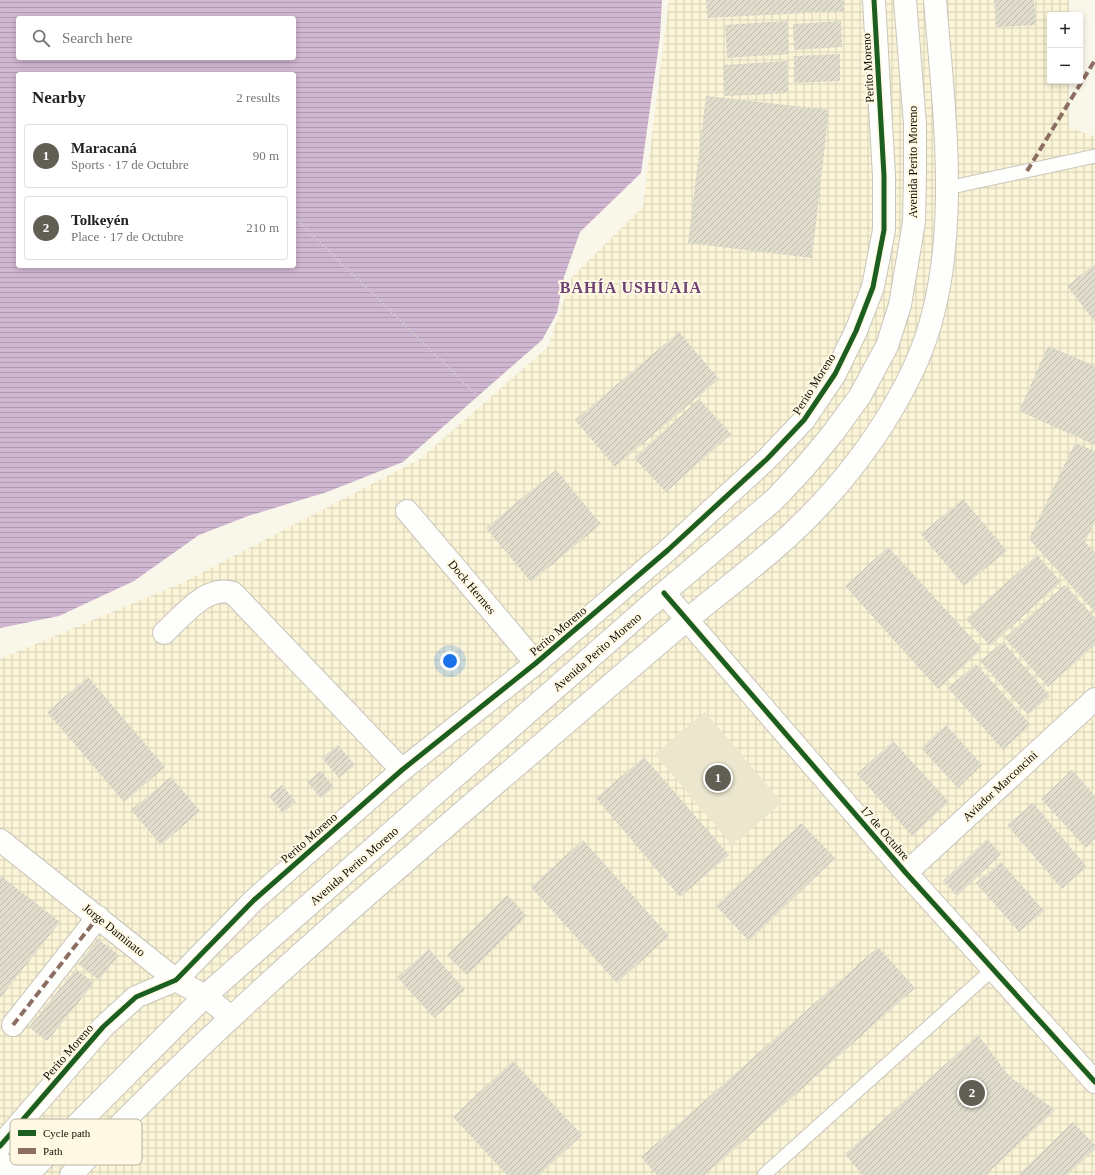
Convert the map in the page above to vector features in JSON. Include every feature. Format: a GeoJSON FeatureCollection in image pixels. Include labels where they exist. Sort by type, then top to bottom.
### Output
{"type":"FeatureCollection","features":[{"type":"Feature","properties":{"kind":"street","name":"Perito Moreno"},"geometry":{"type":"LineString","coordinates":[[23,1119],[103,1027],[136,997],[176,980],[254,900],[402,770],[536,663],[668,550],[767,459],[804,420],[835,374],[856,330],[873,287],[884,230],[884,176],[874,0]]}},
{"type":"Feature","properties":{"kind":"street","name":"Avenida Perito Moreno"},"geometry":{"type":"LineString","coordinates":[[83,1119],[205,996],[664,593],[774,500],[804,468],[833,433],[860,396],[887,346],[900,305],[914,222],[914,124],[905,0]]}},
{"type":"Feature","properties":{"kind":"street"},"geometry":{"type":"LineString","coordinates":[[125,1119],[231,1017],[449,824],[687,620],[775,548],[826,498],[865,451],[898,400],[918,358],[935,307],[944,249],[947,188],[944,114],[935,0]]}},
{"type":"Feature","properties":{"kind":"street","name":"Dock Hermes"},"geometry":{"type":"LineString","coordinates":[[407,511],[536,663]]}},
{"type":"Feature","properties":{"kind":"street"},"geometry":{"type":"LineString","coordinates":[[164,633],[202,599],[212,593],[227,591],[232,593],[402,770]]}},
{"type":"Feature","properties":{"kind":"street","name":"17 de Octubre"},"geometry":{"type":"LineString","coordinates":[[664,593],[906,873],[993,970],[1091,1071]]}},
{"type":"Feature","properties":{"kind":"street","name":"Aviador Marconcini"},"geometry":{"type":"LineString","coordinates":[[906,873],[1095,699]]}},
{"type":"Feature","properties":{"kind":"street","name":"Jorge Daminato"},"geometry":{"type":"LineString","coordinates":[[0,840],[176,980],[205,996],[231,1017]]}},
{"type":"Feature","properties":{"kind":"street"},"geometry":{"type":"LineString","coordinates":[[13,1025],[98,917]]}},
{"type":"Feature","properties":{"kind":"street","name":"Perito Moreno"},"geometry":{"type":"LineString","coordinates":[[0,1146],[10,1134]]}},
{"type":"Feature","properties":{"kind":"street"},"geometry":{"type":"LineString","coordinates":[[0,1162],[17,1175]]}},
{"type":"Feature","properties":{"kind":"street","name":"Avenida Perito Moreno"},"geometry":{"type":"LineString","coordinates":[[27,1175],[37,1165]]}},
{"type":"Feature","properties":{"kind":"street"},"geometry":{"type":"LineString","coordinates":[[71,1175],[81,1165]]}},
{"type":"Feature","properties":{"kind":"lane"},"geometry":{"type":"LineString","coordinates":[[947,188],[1095,156]]}},
{"type":"Feature","properties":{"kind":"lane"},"geometry":{"type":"LineString","coordinates":[[764,1175],[993,970]]}},
{"type":"Feature","properties":{"kind":"path"},"geometry":{"type":"LineString","coordinates":[[296,219],[479,396]]}},
{"type":"Feature","properties":{"kind":"shaded area"},"geometry":{"type":"Polygon","coordinates":[[[0,0],[662,0],[660,37],[641,173],[580,232],[564,277],[557,313],[542,340],[403,462],[327,492],[248,516],[199,535],[134,581],[59,616],[0,628],[0,0]]]}},
{"type":"Feature","properties":{"kind":"shaded area"},"geometry":{"type":"Polygon","coordinates":[[[669,0],[1069,0],[1069,12],[1047,12],[1047,84],[1069,84],[1069,127],[1095,137],[1095,1175],[0,1175],[0,659],[184,582],[420,459],[548,347],[572,277],[643,207],[669,0]]]}},
{"type":"Feature","properties":{"kind":"shaded area"},"geometry":{"type":"Polygon","coordinates":[[[705,712],[782,803],[732,845],[655,754],[705,712]]]}},
{"type":"Feature","properties":{"kind":"building"},"geometry":{"type":"Polygon","coordinates":[[[706,0],[844,0],[844,11],[707,18],[706,0]]]}},
{"type":"Feature","properties":{"kind":"building"},"geometry":{"type":"Polygon","coordinates":[[[994,0],[1034,0],[1036,25],[996,27],[994,0]]]}},
{"type":"Feature","properties":{"kind":"building"},"geometry":{"type":"Polygon","coordinates":[[[787,21],[789,54],[727,58],[725,25],[787,21]]]}},
{"type":"Feature","properties":{"kind":"building"},"geometry":{"type":"Polygon","coordinates":[[[841,21],[842,47],[794,50],[793,24],[841,21]]]}},
{"type":"Feature","properties":{"kind":"building"},"geometry":{"type":"Polygon","coordinates":[[[840,54],[840,81],[794,83],[794,56],[840,54]]]}},
{"type":"Feature","properties":{"kind":"building"},"geometry":{"type":"Polygon","coordinates":[[[787,61],[788,93],[725,96],[723,65],[787,61]]]}},
{"type":"Feature","properties":{"kind":"building"},"geometry":{"type":"Polygon","coordinates":[[[706,96],[829,110],[812,258],[688,243],[706,96]]]}},
{"type":"Feature","properties":{"kind":"building"},"geometry":{"type":"Polygon","coordinates":[[[1095,264],[1095,322],[1067,286],[1095,264]]]}},
{"type":"Feature","properties":{"kind":"building"},"geometry":{"type":"Polygon","coordinates":[[[679,332],[719,379],[615,467],[575,420],[679,332]]]}},
{"type":"Feature","properties":{"kind":"building"},"geometry":{"type":"Polygon","coordinates":[[[1048,346],[1095,366],[1095,445],[1019,411],[1048,346]]]}},
{"type":"Feature","properties":{"kind":"building"},"geometry":{"type":"Polygon","coordinates":[[[699,399],[731,434],[666,492],[634,458],[699,399]]]}},
{"type":"Feature","properties":{"kind":"building"},"geometry":{"type":"Polygon","coordinates":[[[1075,443],[1095,451],[1095,521],[1085,542],[1095,552],[1095,612],[1029,539],[1075,443]]]}},
{"type":"Feature","properties":{"kind":"building"},"geometry":{"type":"Polygon","coordinates":[[[556,470],[601,524],[531,582],[486,528],[556,470]]]}},
{"type":"Feature","properties":{"kind":"building"},"geometry":{"type":"Polygon","coordinates":[[[963,499],[1007,551],[964,586],[921,534],[963,499]]]}},
{"type":"Feature","properties":{"kind":"building"},"geometry":{"type":"Polygon","coordinates":[[[888,547],[982,649],[938,689],[845,586],[888,547]]]}},
{"type":"Feature","properties":{"kind":"building"},"geometry":{"type":"Polygon","coordinates":[[[1037,555],[1061,582],[990,646],[966,619],[1037,555]]]}},
{"type":"Feature","properties":{"kind":"building"},"geometry":{"type":"Polygon","coordinates":[[[1065,585],[1095,618],[1095,645],[1048,687],[1005,638],[1065,585]]]}},
{"type":"Feature","properties":{"kind":"building"},"geometry":{"type":"Polygon","coordinates":[[[1003,642],[1050,696],[1028,715],[980,661],[1003,642]]]}},
{"type":"Feature","properties":{"kind":"building"},"geometry":{"type":"Polygon","coordinates":[[[976,664],[1031,725],[1003,750],[948,688],[976,664]]]}},
{"type":"Feature","properties":{"kind":"building"},"geometry":{"type":"Polygon","coordinates":[[[88,677],[165,767],[124,802],[47,712],[88,677]]]}},
{"type":"Feature","properties":{"kind":"building"},"geometry":{"type":"Polygon","coordinates":[[[946,725],[982,765],[958,788],[921,748],[946,725]]]}},
{"type":"Feature","properties":{"kind":"building"},"geometry":{"type":"Polygon","coordinates":[[[893,741],[949,802],[912,836],[857,774],[893,741]]]}},
{"type":"Feature","properties":{"kind":"building"},"geometry":{"type":"Polygon","coordinates":[[[338,745],[355,765],[339,778],[322,758],[338,745]]]}},
{"type":"Feature","properties":{"kind":"building"},"geometry":{"type":"Polygon","coordinates":[[[644,757],[729,855],[680,897],[596,798],[644,757]]]}},
{"type":"Feature","properties":{"kind":"building"},"geometry":{"type":"Polygon","coordinates":[[[1072,770],[1095,796],[1095,839],[1086,848],[1041,799],[1072,770]]]}},
{"type":"Feature","properties":{"kind":"building"},"geometry":{"type":"Polygon","coordinates":[[[321,771],[334,787],[321,798],[307,782],[321,771]]]}},
{"type":"Feature","properties":{"kind":"building"},"geometry":{"type":"Polygon","coordinates":[[[171,777],[200,811],[161,845],[131,810],[171,777]]]}},
{"type":"Feature","properties":{"kind":"building"},"geometry":{"type":"Polygon","coordinates":[[[282,785],[296,802],[283,813],[269,796],[282,785]]]}},
{"type":"Feature","properties":{"kind":"building"},"geometry":{"type":"Polygon","coordinates":[[[1033,803],[1087,867],[1062,889],[1007,825],[1033,803]]]}},
{"type":"Feature","properties":{"kind":"building"},"geometry":{"type":"Polygon","coordinates":[[[801,823],[835,858],[749,941],[716,906],[801,823]]]}},
{"type":"Feature","properties":{"kind":"building"},"geometry":{"type":"Polygon","coordinates":[[[987,839],[1001,854],[957,896],[943,881],[987,839]]]}},
{"type":"Feature","properties":{"kind":"building"},"geometry":{"type":"Polygon","coordinates":[[[583,840],[669,936],[617,983],[531,887],[583,840]]]}},
{"type":"Feature","properties":{"kind":"building"},"geometry":{"type":"Polygon","coordinates":[[[1001,862],[1044,911],[1019,932],[976,883],[1001,862]]]}},
{"type":"Feature","properties":{"kind":"building"},"geometry":{"type":"Polygon","coordinates":[[[1,876],[60,922],[0,998],[0,878],[1,876]]]}},
{"type":"Feature","properties":{"kind":"building"},"geometry":{"type":"Polygon","coordinates":[[[507,895],[527,916],[467,975],[447,955],[507,895]]]}},
{"type":"Feature","properties":{"kind":"building"},"geometry":{"type":"Polygon","coordinates":[[[98,939],[119,955],[99,980],[78,964],[98,939]]]}},
{"type":"Feature","properties":{"kind":"building"},"geometry":{"type":"Polygon","coordinates":[[[878,947],[915,988],[705,1175],[657,1175],[641,1157],[878,947]]]}},
{"type":"Feature","properties":{"kind":"building"},"geometry":{"type":"Polygon","coordinates":[[[429,949],[465,990],[434,1018],[397,977],[429,949]]]}},
{"type":"Feature","properties":{"kind":"building"},"geometry":{"type":"Polygon","coordinates":[[[76,969],[94,983],[47,1041],[29,1027],[76,969]]]}},
{"type":"Feature","properties":{"kind":"building"},"geometry":{"type":"Polygon","coordinates":[[[978,1035],[1009,1076],[1055,1110],[986,1175],[862,1175],[845,1154],[978,1035]]]}},
{"type":"Feature","properties":{"kind":"building"},"geometry":{"type":"Polygon","coordinates":[[[513,1061],[582,1135],[539,1175],[507,1175],[453,1117],[513,1061]]]}},
{"type":"Feature","properties":{"kind":"building"},"geometry":{"type":"Polygon","coordinates":[[[1073,1122],[1095,1145],[1095,1149],[1067,1175],[1019,1174],[1073,1122]]]}},
{"type":"Feature","properties":{"kind":"marked path"},"geometry":{"type":"LineString","coordinates":[[1027,171],[1095,60]]}},
{"type":"Feature","properties":{"kind":"marked path"},"geometry":{"type":"LineString","coordinates":[[13,1025],[98,917]]}},
{"type":"Feature","properties":{"kind":"cycle path"},"geometry":{"type":"LineString","coordinates":[[23,1119],[103,1027],[136,997],[176,980],[254,900],[402,770],[536,663],[668,550],[767,459],[804,420],[835,374],[856,331],[873,287],[884,230],[884,176],[874,0]]}},
{"type":"Feature","properties":{"kind":"cycle path"},"geometry":{"type":"LineString","coordinates":[[664,593],[906,873],[1095,1082]]}},
{"type":"Feature","properties":{"kind":"cycle path"},"geometry":{"type":"LineString","coordinates":[[0,1146],[10,1134]]}},
{"type":"Feature","properties":{"kind":"place","name":"Maracaná"},"geometry":{"type":"Point","coordinates":[718,778]}},
{"type":"Feature","properties":{"kind":"place","name":"Tolkeyén"},"geometry":{"type":"Point","coordinates":[972,1093]}},
{"type":"Feature","properties":{"kind":"district","name":"BAHÍA USHUAIA"},"geometry":{"type":"Point","coordinates":[631,287]}}]}
